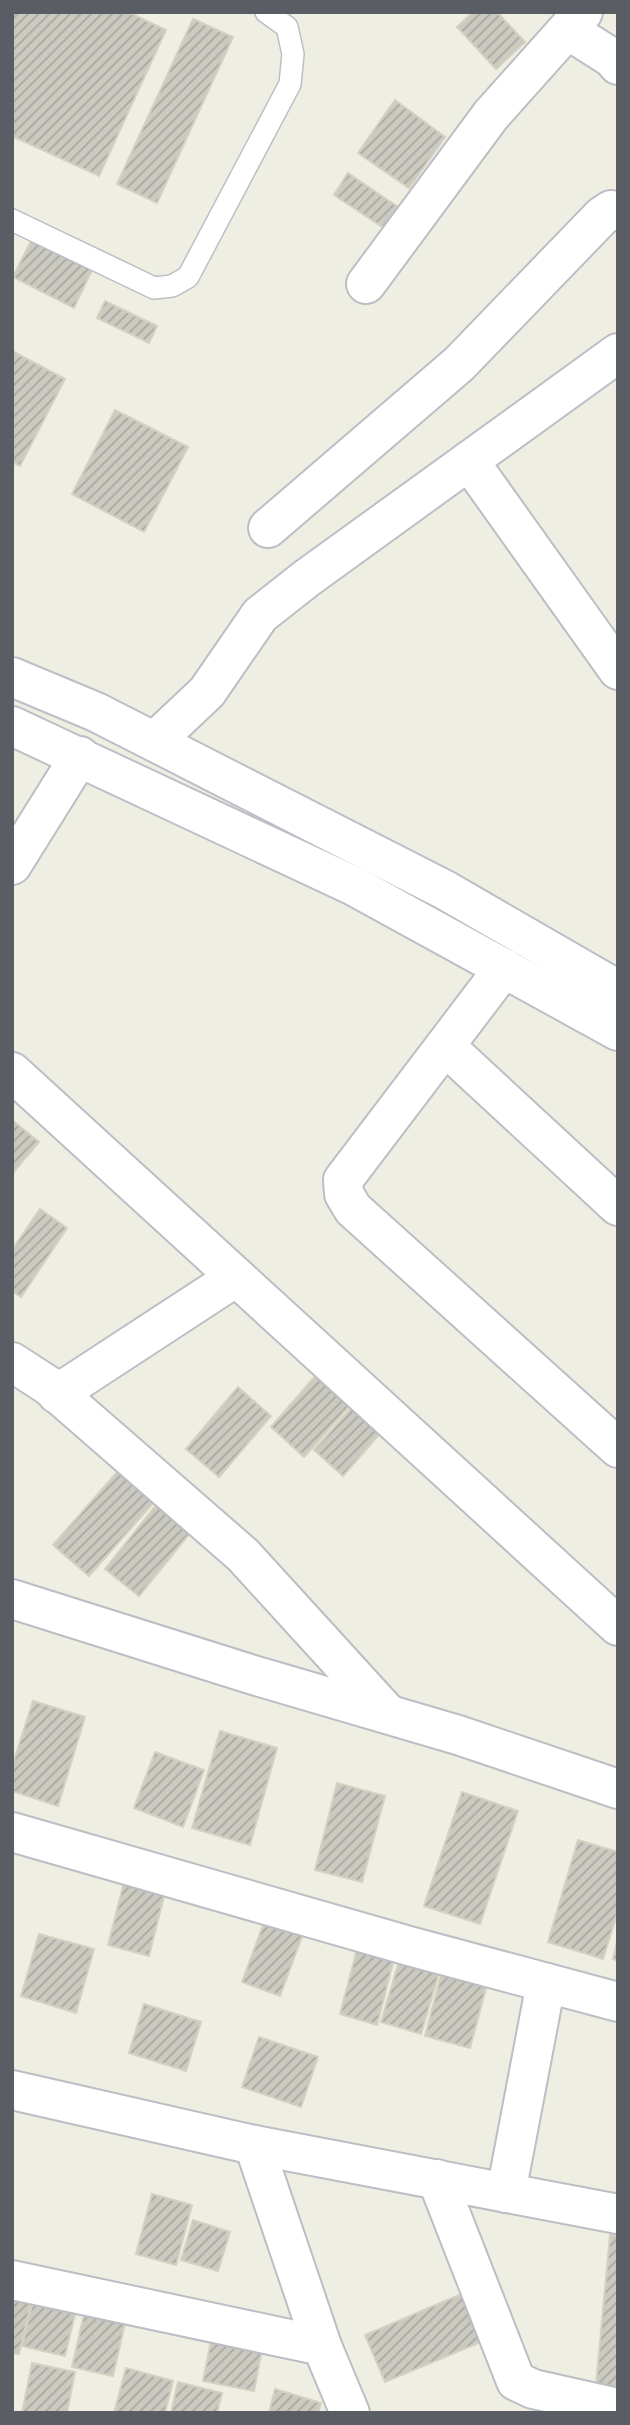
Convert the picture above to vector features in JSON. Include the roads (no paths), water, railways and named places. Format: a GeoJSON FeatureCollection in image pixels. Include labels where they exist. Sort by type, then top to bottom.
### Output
{"type":"FeatureCollection","features":[{"type":"Feature","properties":{"kind":"street"},"geometry":{"type":"LineString","coordinates":[[366,284],[491,115],[575,21],[618,65]]}},
{"type":"Feature","properties":{"kind":"street"},"geometry":{"type":"LineString","coordinates":[[268,528],[459,363],[602,216],[611,210],[618,211]]}},
{"type":"Feature","properties":{"kind":"street"},"geometry":{"type":"LineString","coordinates":[[155,741],[207,692],[260,615],[307,578],[618,353]]}},
{"type":"Feature","properties":{"kind":"street"},"geometry":{"type":"LineString","coordinates":[[469,461],[618,670]]}},
{"type":"Feature","properties":{"kind":"street"},"geometry":{"type":"LineString","coordinates":[[12,677],[96,712],[155,741],[445,890],[618,990]]}},
{"type":"Feature","properties":{"kind":"street"},"geometry":{"type":"LineString","coordinates":[[12,726],[354,886],[618,1031]]}},
{"type":"Feature","properties":{"kind":"street"},"geometry":{"type":"LineString","coordinates":[[12,865],[80,756]]}},
{"type":"Feature","properties":{"kind":"street"},"geometry":{"type":"LineString","coordinates":[[504,968],[343,1180],[344,1194],[353,1209],[618,1448]]}},
{"type":"Feature","properties":{"kind":"street"},"geometry":{"type":"LineString","coordinates":[[445,1046],[618,1206]]}},
{"type":"Feature","properties":{"kind":"street"},"geometry":{"type":"LineString","coordinates":[[12,1072],[618,1626]]}},
{"type":"Feature","properties":{"kind":"street"},"geometry":{"type":"LineString","coordinates":[[57,1394],[236,1277]]}},
{"type":"Feature","properties":{"kind":"street"},"geometry":{"type":"LineString","coordinates":[[12,1362],[57,1394],[243,1555],[388,1714]]}},
{"type":"Feature","properties":{"kind":"street"},"geometry":{"type":"LineString","coordinates":[[12,1599],[237,1670],[458,1735],[618,1789]]}},
{"type":"Feature","properties":{"kind":"street"},"geometry":{"type":"LineString","coordinates":[[12,1832],[409,1946],[618,2002]]}},
{"type":"Feature","properties":{"kind":"street"},"geometry":{"type":"LineString","coordinates":[[506,2193],[546,1983]]}},
{"type":"Feature","properties":{"kind":"street"},"geometry":{"type":"LineString","coordinates":[[12,2090],[254,2145],[618,2214]]}},
{"type":"Feature","properties":{"kind":"street"},"geometry":{"type":"LineString","coordinates":[[254,2145],[323,2346],[350,2413]]}},
{"type":"Feature","properties":{"kind":"street"},"geometry":{"type":"LineString","coordinates":[[437,2179],[523,2397],[533,2389],[618,2409]]}},
{"type":"Feature","properties":{"kind":"street"},"geometry":{"type":"LineString","coordinates":[[12,2280],[323,2346]]}},
{"type":"Feature","properties":{"kind":"lane"},"geometry":{"type":"LineString","coordinates":[[12,220],[154,288],[172,286],[188,277],[290,84],[293,54],[287,27],[266,12]]}}]}
